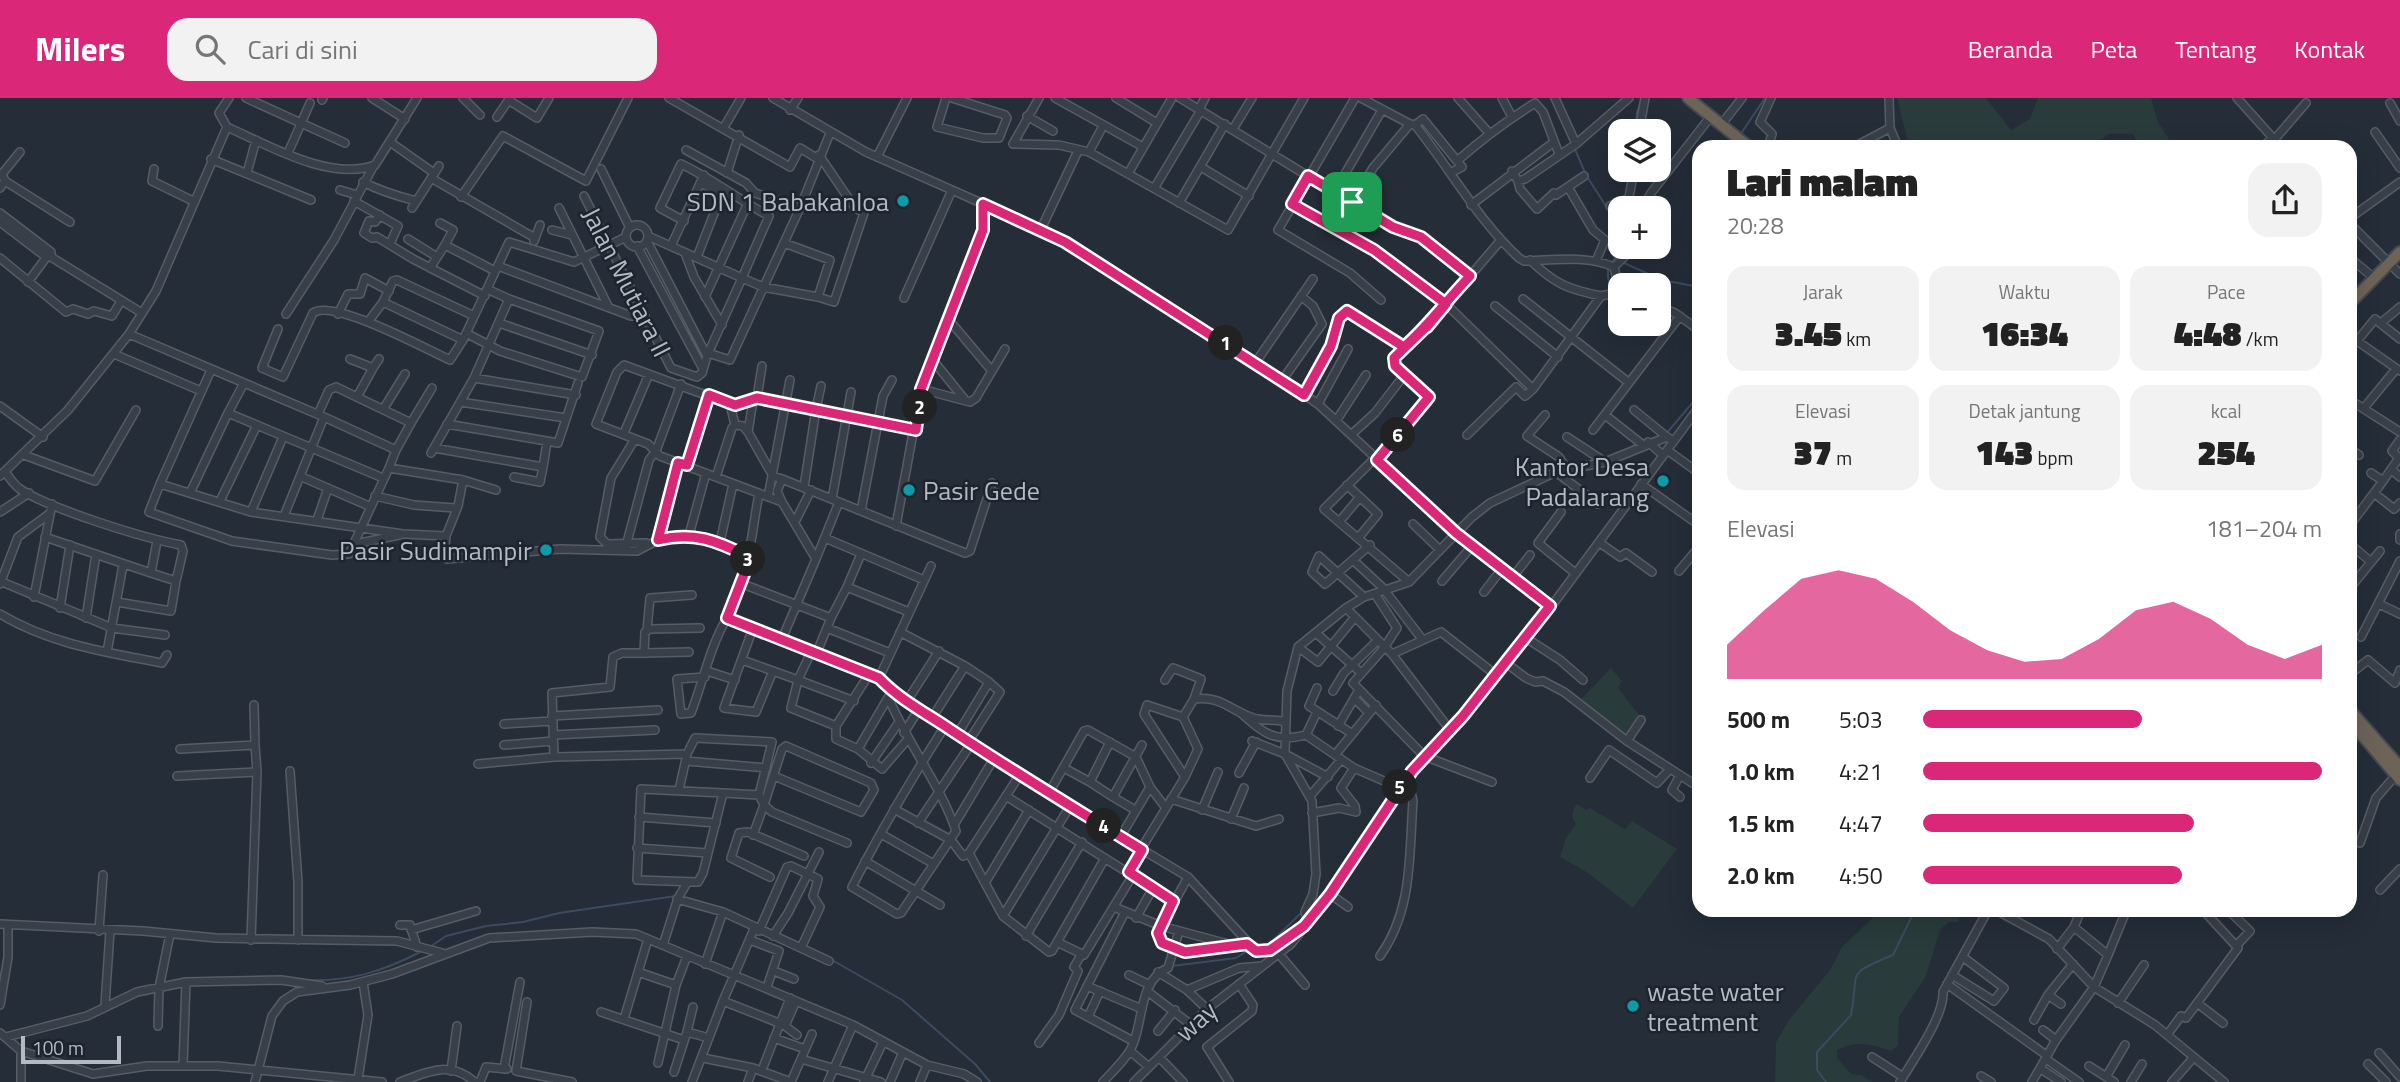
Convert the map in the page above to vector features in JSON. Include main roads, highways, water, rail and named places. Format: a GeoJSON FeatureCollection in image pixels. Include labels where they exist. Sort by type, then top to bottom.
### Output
{"type":"FeatureCollection","features":[{"type":"Feature","properties":{"kind":"highway"},"geometry":{"type":"LineString","coordinates":[[1689,98],[1738,140]]}},
{"type":"Feature","properties":{"kind":"highway"},"geometry":{"type":"LineString","coordinates":[[2357,296],[2400,252]]}},
{"type":"Feature","properties":{"kind":"highway"},"geometry":{"type":"LineString","coordinates":[[2357,718],[2399,774]]}},
{"type":"Feature","properties":{"kind":"highway"},"geometry":{"type":"LineString","coordinates":[[2357,729],[2399,774]]}},
{"type":"Feature","properties":{"kind":"waterway"},"geometry":{"type":"LineString","coordinates":[[1740,135],[1765,98]]}},
{"type":"Feature","properties":{"kind":"waterway"},"geometry":{"type":"LineString","coordinates":[[1637,119],[1642,99]]}},
{"type":"Feature","properties":{"kind":"waterway"},"geometry":{"type":"LineString","coordinates":[[1574,147],[1586,175],[1608,209]]}},
{"type":"Feature","properties":{"kind":"waterway"},"geometry":{"type":"LineString","coordinates":[[1624,263],[1662,280],[1692,286]]}},
{"type":"Feature","properties":{"kind":"waterway"},"geometry":{"type":"LineString","coordinates":[[1608,267],[1608,273]]}},
{"type":"Feature","properties":{"kind":"waterway"},"geometry":{"type":"LineString","coordinates":[[1684,324],[1692,330]]}},
{"type":"Feature","properties":{"kind":"waterway"},"geometry":{"type":"LineString","coordinates":[[1666,434],[1692,403]]}},
{"type":"Feature","properties":{"kind":"waterway"},"geometry":{"type":"LineString","coordinates":[[1318,626],[1335,613]]}},
{"type":"Feature","properties":{"kind":"waterway"},"geometry":{"type":"LineString","coordinates":[[430,947],[446,936],[486,926],[676,896]]}},
{"type":"Feature","properties":{"kind":"waterway"},"geometry":{"type":"LineString","coordinates":[[1265,948],[1301,913]]}},
{"type":"Feature","properties":{"kind":"waterway"},"geometry":{"type":"LineString","coordinates":[[1826,1082],[1817,1070],[1817,1052],[1851,1015],[1855,982],[1860,971],[1893,955],[1912,917]]}},
{"type":"Feature","properties":{"kind":"waterway"},"geometry":{"type":"LineString","coordinates":[[1172,966],[1236,958],[1249,950]]}},
{"type":"Feature","properties":{"kind":"waterway"},"geometry":{"type":"LineString","coordinates":[[304,980],[336,979],[365,974],[393,965],[422,951]]}},
{"type":"Feature","properties":{"kind":"waterway"},"geometry":{"type":"LineString","coordinates":[[832,960],[902,1000],[975,1064],[990,1082]]}},
{"type":"Feature","properties":{"kind":"place","name":"SDN 1 Babakanloa"},"geometry":{"type":"Point","coordinates":[903,201]}},
{"type":"Feature","properties":{"kind":"place","name":"Kantor Desa Padalarang"},"geometry":{"type":"Point","coordinates":[1663,481]}},
{"type":"Feature","properties":{"kind":"place","name":"Pasir Gede"},"geometry":{"type":"Point","coordinates":[909,490]}},
{"type":"Feature","properties":{"kind":"place","name":"Pasir Sudimampir"},"geometry":{"type":"Point","coordinates":[546,550]}},
{"type":"Feature","properties":{"kind":"place","name":"waste water treatment"},"geometry":{"type":"Point","coordinates":[1633,1006]}}]}
